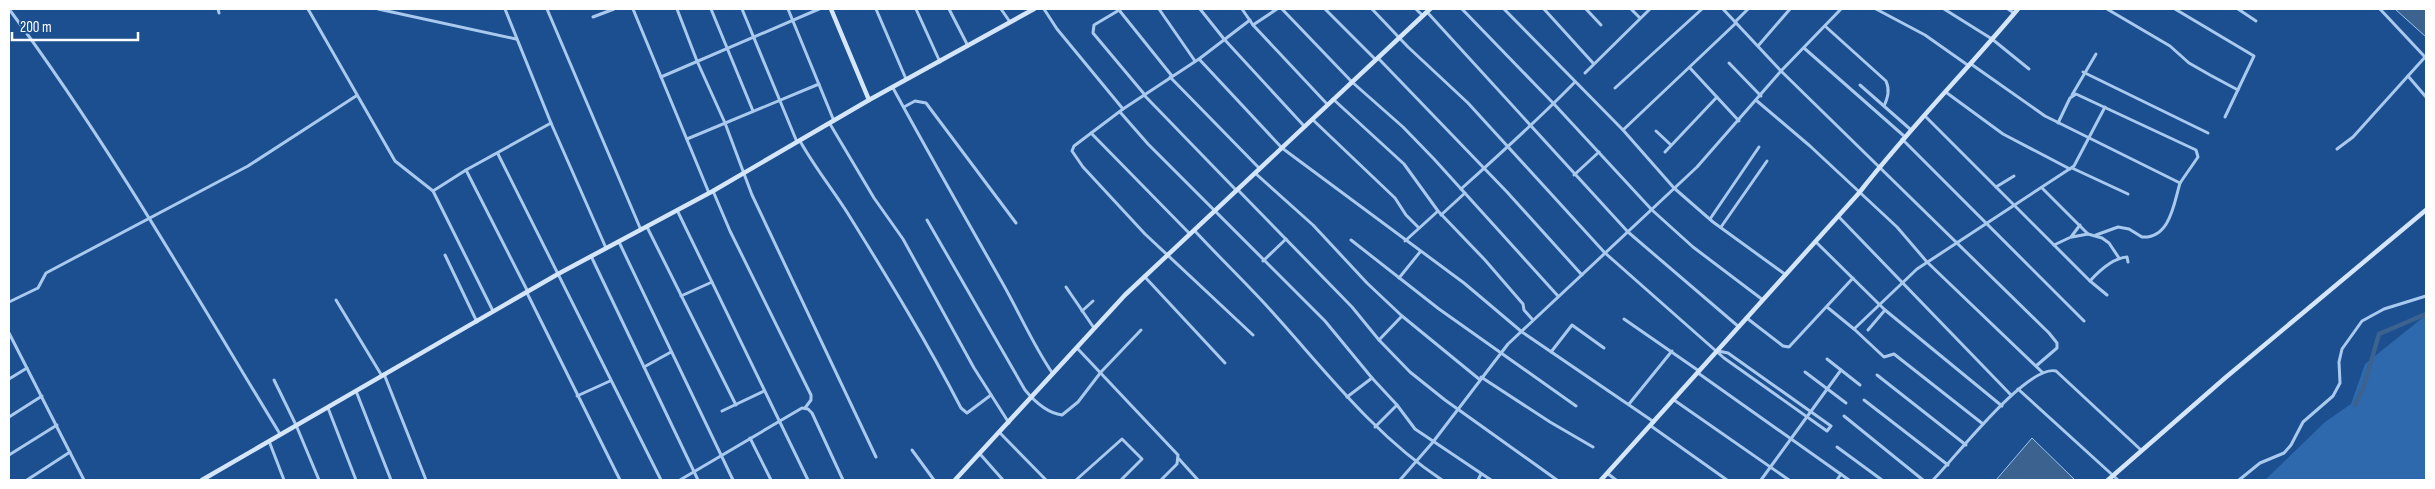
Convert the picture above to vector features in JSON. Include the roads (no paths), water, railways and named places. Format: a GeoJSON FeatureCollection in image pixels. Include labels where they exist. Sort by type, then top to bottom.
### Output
{"type":"FeatureCollection","features":[{"type":"Feature","properties":{"kind":"street"},"geometry":{"type":"LineString","coordinates":[[10,9],[52,68],[148,217],[280,434]]}},
{"type":"Feature","properties":{"kind":"street"},"geometry":{"type":"LineString","coordinates":[[308,9],[356,96],[395,161],[433,191],[494,312]]}},
{"type":"Feature","properties":{"kind":"street"},"geometry":{"type":"LineString","coordinates":[[378,9],[517,39]]}},
{"type":"Feature","properties":{"kind":"street"},"geometry":{"type":"LineString","coordinates":[[505,9],[551,123],[606,248]]}},
{"type":"Feature","properties":{"kind":"street"},"geometry":{"type":"LineString","coordinates":[[547,9],[641,230]]}},
{"type":"Feature","properties":{"kind":"street"},"geometry":{"type":"LineString","coordinates":[[593,17],[614,9]]}},
{"type":"Feature","properties":{"kind":"street"},"geometry":{"type":"LineString","coordinates":[[633,9],[711,192],[811,395],[810,403],[805,408],[798,409],[680,480]]}},
{"type":"Feature","properties":{"kind":"street"},"geometry":{"type":"LineString","coordinates":[[677,9],[697,61],[725,123],[752,195],[876,456]]}},
{"type":"Feature","properties":{"kind":"street"},"geometry":{"type":"LineString","coordinates":[[711,9],[754,111]]}},
{"type":"Feature","properties":{"kind":"street"},"geometry":{"type":"LineString","coordinates":[[742,9],[799,141],[848,214],[897,293],[932,352],[961,408],[967,413],[991,395]]}},
{"type":"Feature","properties":{"kind":"street"},"geometry":{"type":"LineString","coordinates":[[788,9],[819,84],[832,123],[874,198],[903,239],[991,395],[1009,423]]}},
{"type":"Feature","properties":{"kind":"street"},"geometry":{"type":"LineString","coordinates":[[661,77],[819,9]]}},
{"type":"Feature","properties":{"kind":"street"},"geometry":{"type":"LineString","coordinates":[[831,9],[869,100]]}},
{"type":"Feature","properties":{"kind":"street"},"geometry":{"type":"LineString","coordinates":[[876,9],[906,80]]}},
{"type":"Feature","properties":{"kind":"street"},"geometry":{"type":"LineString","coordinates":[[916,9],[940,62]]}},
{"type":"Feature","properties":{"kind":"street"},"geometry":{"type":"LineString","coordinates":[[957,9],[950,10],[968,46]]}},
{"type":"Feature","properties":{"kind":"street"},"geometry":{"type":"LineString","coordinates":[[1001,9],[1010,22]]}},
{"type":"Feature","properties":{"kind":"street"},"geometry":{"type":"LineString","coordinates":[[202,480],[558,274],[711,192],[869,100],[1034,9]]}},
{"type":"Feature","properties":{"kind":"street"},"geometry":{"type":"LineString","coordinates":[[1044,9],[1057,29],[1122,110],[1134,130],[1262,261],[1325,321],[1372,378],[1398,405],[1409,424],[1491,480]]}},
{"type":"Feature","properties":{"kind":"street"},"geometry":{"type":"LineString","coordinates":[[1159,9],[1197,60],[1282,148],[1405,242],[1464,283],[1522,332],[1629,404],[1653,425],[1727,480]]}},
{"type":"Feature","properties":{"kind":"street"},"geometry":{"type":"LineString","coordinates":[[1200,9],[1224,40],[1304,127]]}},
{"type":"Feature","properties":{"kind":"street"},"geometry":{"type":"LineString","coordinates":[[1242,9],[1253,24],[1328,104]]}},
{"type":"Feature","properties":{"kind":"street"},"geometry":{"type":"LineString","coordinates":[[1253,24],[1277,9]]}},
{"type":"Feature","properties":{"kind":"street"},"geometry":{"type":"LineString","coordinates":[[1282,9],[1352,82],[1403,127],[1558,296]]}},
{"type":"Feature","properties":{"kind":"street"},"geometry":{"type":"LineString","coordinates":[[1325,9],[1484,168],[1582,275]]}},
{"type":"Feature","properties":{"kind":"street"},"geometry":{"type":"LineString","coordinates":[[1372,9],[1398,37],[1468,103],[1605,254],[1724,358],[1827,431],[1831,426],[1728,353],[1718,351]]}},
{"type":"Feature","properties":{"kind":"street"},"geometry":{"type":"LineString","coordinates":[[1416,9],[1427,12],[1628,232],[1739,328]]}},
{"type":"Feature","properties":{"kind":"street"},"geometry":{"type":"LineString","coordinates":[[1462,9],[1554,104],[1652,210],[1694,247],[1764,300]]}},
{"type":"Feature","properties":{"kind":"street"},"geometry":{"type":"LineString","coordinates":[[1504,9],[1623,130],[1674,188],[1721,227],[1786,275]]}},
{"type":"Feature","properties":{"kind":"street"},"geometry":{"type":"LineString","coordinates":[[1544,9],[1594,63]]}},
{"type":"Feature","properties":{"kind":"street"},"geometry":{"type":"LineString","coordinates":[[1586,9],[1602,25]]}},
{"type":"Feature","properties":{"kind":"street"},"geometry":{"type":"LineString","coordinates":[[1631,9],[1640,18]]}},
{"type":"Feature","properties":{"kind":"street"},"geometry":{"type":"LineString","coordinates":[[1585,73],[1650,9]]}},
{"type":"Feature","properties":{"kind":"street"},"geometry":{"type":"LineString","coordinates":[[1615,88],[1702,9]]}},
{"type":"Feature","properties":{"kind":"street"},"geometry":{"type":"LineString","coordinates":[[1723,9],[1781,72],[2057,343],[2058,348],[2036,366]]}},
{"type":"Feature","properties":{"kind":"street"},"geometry":{"type":"LineString","coordinates":[[1623,130],[1690,68],[1748,9]]}},
{"type":"Feature","properties":{"kind":"street"},"geometry":{"type":"LineString","coordinates":[[1758,46],[1790,9]]}},
{"type":"Feature","properties":{"kind":"street"},"geometry":{"type":"LineString","coordinates":[[1400,480],[1433,442],[1456,408],[1511,340],[1522,332],[1532,319],[1605,254],[1674,188],[1739,121],[1781,72],[1841,9]]}},
{"type":"Feature","properties":{"kind":"street"},"geometry":{"type":"LineString","coordinates":[[1876,9],[1934,40],[2034,109],[2058,123],[2180,182]]}},
{"type":"Feature","properties":{"kind":"street"},"geometry":{"type":"LineString","coordinates":[[1944,9],[1992,39],[2029,69]]}},
{"type":"Feature","properties":{"kind":"street"},"geometry":{"type":"LineString","coordinates":[[2008,9],[2014,13]]}},
{"type":"Feature","properties":{"kind":"street"},"geometry":{"type":"LineString","coordinates":[[1601,480],[1748,319],[1859,193],[1903,137],[1947,92],[2018,9]]}},
{"type":"Feature","properties":{"kind":"street"},"geometry":{"type":"LineString","coordinates":[[2107,9],[2170,46],[2189,63],[2210,76],[2238,90]]}},
{"type":"Feature","properties":{"kind":"street"},"geometry":{"type":"LineString","coordinates":[[2175,9],[2254,56],[2225,117]]}},
{"type":"Feature","properties":{"kind":"street"},"geometry":{"type":"LineString","coordinates":[[2238,9],[2256,21]]}},
{"type":"Feature","properties":{"kind":"street"},"geometry":{"type":"LineString","coordinates":[[2337,149],[2353,137],[2425,56],[2380,9]]}},
{"type":"Feature","properties":{"kind":"street"},"geometry":{"type":"LineString","coordinates":[[1260,169],[1171,76],[1117,10],[1094,25],[1094,33],[1144,95],[1352,307],[1379,340],[1410,372],[1456,408],[1557,480]]}},
{"type":"Feature","properties":{"kind":"street"},"geometry":{"type":"LineString","coordinates":[[958,479],[1144,276],[1377,59],[1398,37],[1427,12]]}},
{"type":"Feature","properties":{"kind":"street"},"geometry":{"type":"LineString","coordinates":[[1250,20],[1197,60],[1122,110],[1074,146],[1072,151],[1083,167],[1167,255],[1253,335]]}},
{"type":"Feature","properties":{"kind":"street"},"geometry":{"type":"LineString","coordinates":[[1825,26],[1886,81],[1888,95],[1884,106]]}},
{"type":"Feature","properties":{"kind":"street"},"geometry":{"type":"LineString","coordinates":[[1804,48],[1903,137],[1986,225],[2084,321]]}},
{"type":"Feature","properties":{"kind":"street"},"geometry":{"type":"LineString","coordinates":[[2058,123],[2083,72],[2096,54]]}},
{"type":"Feature","properties":{"kind":"street"},"geometry":{"type":"LineString","coordinates":[[1729,62],[1761,96]]}},
{"type":"Feature","properties":{"kind":"street"},"geometry":{"type":"LineString","coordinates":[[1690,68],[1739,121]]}},
{"type":"Feature","properties":{"kind":"street"},"geometry":{"type":"LineString","coordinates":[[2083,72],[2208,133]]}},
{"type":"Feature","properties":{"kind":"street"},"geometry":{"type":"LineString","coordinates":[[2408,76],[2426,98]]}},
{"type":"Feature","properties":{"kind":"street"},"geometry":{"type":"LineString","coordinates":[[1461,189],[1576,82]]}},
{"type":"Feature","properties":{"kind":"street"},"geometry":{"type":"LineString","coordinates":[[687,139],[819,84]]}},
{"type":"Feature","properties":{"kind":"street"},"geometry":{"type":"LineString","coordinates":[[1860,85],[1910,129]]}},
{"type":"Feature","properties":{"kind":"street"},"geometry":{"type":"LineString","coordinates":[[893,88],[965,220],[1004,285],[1040,354],[1054,374]]}},
{"type":"Feature","properties":{"kind":"street"},"geometry":{"type":"LineString","coordinates":[[1947,92],[2004,134],[2128,194]]}},
{"type":"Feature","properties":{"kind":"street"},"geometry":{"type":"LineString","coordinates":[[2072,95],[2081,96],[2196,150],[2198,157],[2180,182],[2168,221],[2158,233],[2142,237],[2129,229],[2118,227],[2096,235]]}},
{"type":"Feature","properties":{"kind":"street"},"geometry":{"type":"LineString","coordinates":[[9,302],[38,288],[46,273],[148,217],[248,166],[356,96]]}},
{"type":"Feature","properties":{"kind":"street"},"geometry":{"type":"LineString","coordinates":[[1665,152],[1717,97]]}},
{"type":"Feature","properties":{"kind":"street"},"geometry":{"type":"LineString","coordinates":[[1333,99],[1404,164],[1441,215],[1486,260],[1523,304],[1524,310],[1532,319]]}},
{"type":"Feature","properties":{"kind":"street"},"geometry":{"type":"LineString","coordinates":[[904,107],[915,101],[926,103],[1016,223]]}},
{"type":"Feature","properties":{"kind":"street"},"geometry":{"type":"LineString","coordinates":[[1756,101],[1810,146],[1897,227],[1927,262],[2042,372]]}},
{"type":"Feature","properties":{"kind":"street"},"geometry":{"type":"LineString","coordinates":[[1854,329],[1927,262],[2071,168],[2090,138],[2105,107]]}},
{"type":"Feature","properties":{"kind":"street"},"geometry":{"type":"LineString","coordinates":[[1925,116],[2090,281],[2107,295]]}},
{"type":"Feature","properties":{"kind":"street"},"geometry":{"type":"LineString","coordinates":[[1312,120],[1395,198],[1406,215],[1419,228]]}},
{"type":"Feature","properties":{"kind":"street"},"geometry":{"type":"LineString","coordinates":[[433,191],[466,170],[551,123]]}},
{"type":"Feature","properties":{"kind":"street"},"geometry":{"type":"LineString","coordinates":[[1656,131],[1671,145]]}},
{"type":"Feature","properties":{"kind":"street"},"geometry":{"type":"LineString","coordinates":[[1091,133],[1264,302],[1374,427],[1415,462],[1442,480]]}},
{"type":"Feature","properties":{"kind":"street"},"geometry":{"type":"LineString","coordinates":[[1710,218],[1759,146]]}},
{"type":"Feature","properties":{"kind":"street"},"geometry":{"type":"LineString","coordinates":[[1574,175],[1599,152]]}},
{"type":"Feature","properties":{"kind":"street"},"geometry":{"type":"LineString","coordinates":[[498,154],[661,480]]}},
{"type":"Feature","properties":{"kind":"street"},"geometry":{"type":"LineString","coordinates":[[1721,227],[1767,161]]}},
{"type":"Feature","properties":{"kind":"street"},"geometry":{"type":"LineString","coordinates":[[466,170],[620,480]]}},
{"type":"Feature","properties":{"kind":"street"},"geometry":{"type":"LineString","coordinates":[[1255,173],[1314,225],[1367,283],[1402,316],[1480,378],[1550,422],[1593,446]]}},
{"type":"Feature","properties":{"kind":"street"},"geometry":{"type":"LineString","coordinates":[[1996,187],[2014,176]]}},
{"type":"Feature","properties":{"kind":"street"},"geometry":{"type":"LineString","coordinates":[[2042,188],[2088,234]]}},
{"type":"Feature","properties":{"kind":"street"},"geometry":{"type":"LineString","coordinates":[[1441,215],[1465,194]]}},
{"type":"Feature","properties":{"kind":"street"},"geometry":{"type":"LineString","coordinates":[[677,210],[808,480]]}},
{"type":"Feature","properties":{"kind":"street"},"geometry":{"type":"LineString","coordinates":[[2108,480],[2141,450],[2426,210]]}},
{"type":"Feature","properties":{"kind":"street"},"geometry":{"type":"LineString","coordinates":[[1405,242],[1438,211]]}},
{"type":"Feature","properties":{"kind":"street"},"geometry":{"type":"LineString","coordinates":[[1838,215],[2012,395]]}},
{"type":"Feature","properties":{"kind":"street"},"geometry":{"type":"LineString","coordinates":[[927,220],[978,306],[1009,365],[1031,398],[1051,414],[1062,416],[1078,402],[1101,372],[1141,330]]}},
{"type":"Feature","properties":{"kind":"street"},"geometry":{"type":"LineString","coordinates":[[2071,238],[2080,225]]}},
{"type":"Feature","properties":{"kind":"street"},"geometry":{"type":"LineString","coordinates":[[646,227],[736,405]]}},
{"type":"Feature","properties":{"kind":"street"},"geometry":{"type":"LineString","coordinates":[[2054,245],[2071,238],[2088,234],[2096,235],[2109,243],[2119,258]]}},
{"type":"Feature","properties":{"kind":"street"},"geometry":{"type":"LineString","coordinates":[[1262,261],[1286,239]]}},
{"type":"Feature","properties":{"kind":"street"},"geometry":{"type":"LineString","coordinates":[[1351,240],[1399,278],[1576,406]]}},
{"type":"Feature","properties":{"kind":"street"},"geometry":{"type":"LineString","coordinates":[[618,242],[733,480]]}},
{"type":"Feature","properties":{"kind":"street"},"geometry":{"type":"LineString","coordinates":[[1816,242],[1880,306],[2002,406]]}},
{"type":"Feature","properties":{"kind":"street"},"geometry":{"type":"LineString","coordinates":[[1399,278],[1420,252]]}},
{"type":"Feature","properties":{"kind":"street"},"geometry":{"type":"LineString","coordinates":[[445,255],[477,322]]}},
{"type":"Feature","properties":{"kind":"street"},"geometry":{"type":"LineString","coordinates":[[591,256],[698,480]]}},
{"type":"Feature","properties":{"kind":"street"},"geometry":{"type":"LineString","coordinates":[[2090,281],[2101,269],[2119,258],[2127,258],[2128,262]]}},
{"type":"Feature","properties":{"kind":"street"},"geometry":{"type":"LineString","coordinates":[[1144,276],[1225,363]]}},
{"type":"Feature","properties":{"kind":"street"},"geometry":{"type":"LineString","coordinates":[[1748,319],[1787,348],[1853,278]]}},
{"type":"Feature","properties":{"kind":"street"},"geometry":{"type":"LineString","coordinates":[[681,296],[712,282]]}},
{"type":"Feature","properties":{"kind":"street"},"geometry":{"type":"LineString","coordinates":[[1066,287],[1094,329]]}},
{"type":"Feature","properties":{"kind":"street"},"geometry":{"type":"LineString","coordinates":[[2239,480],[2260,464],[2284,453],[2291,445],[2303,422],[2333,396],[2340,383],[2339,362],[2342,349],[2362,321],[2384,309],[2426,296]]}},
{"type":"Feature","properties":{"kind":"street"},"geometry":{"type":"LineString","coordinates":[[336,300],[383,375],[426,480]]}},
{"type":"Feature","properties":{"kind":"street"},"geometry":{"type":"LineString","coordinates":[[1082,311],[1093,301]]}},
{"type":"Feature","properties":{"kind":"street"},"geometry":{"type":"LineString","coordinates":[[1827,307],[1884,357],[1894,354],[1984,424]]}},
{"type":"Feature","properties":{"kind":"street"},"geometry":{"type":"LineString","coordinates":[[1868,330],[1885,310]]}},
{"type":"Feature","properties":{"kind":"street"},"geometry":{"type":"LineString","coordinates":[[1379,340],[1402,316]]}},
{"type":"Feature","properties":{"kind":"street"},"geometry":{"type":"LineString","coordinates":[[1624,319],[1672,351],[1849,480]]}},
{"type":"Feature","properties":{"kind":"street"},"geometry":{"type":"LineString","coordinates":[[1551,352],[1572,325],[1604,348]]}},
{"type":"Feature","properties":{"kind":"street"},"geometry":{"type":"LineString","coordinates":[[9,333],[10,339],[42,396],[84,480]]}},
{"type":"Feature","properties":{"kind":"street"},"geometry":{"type":"LineString","coordinates":[[1077,348],[1175,450],[1178,459],[1198,480]]}},
{"type":"Feature","properties":{"kind":"street"},"geometry":{"type":"LineString","coordinates":[[1629,404],[1672,351]]}},
{"type":"Feature","properties":{"kind":"street"},"geometry":{"type":"LineString","coordinates":[[644,367],[671,352]]}},
{"type":"Feature","properties":{"kind":"street"},"geometry":{"type":"LineString","coordinates":[[1827,359],[1860,385]]}},
{"type":"Feature","properties":{"kind":"street"},"geometry":{"type":"LineString","coordinates":[[9,379],[27,368]]}},
{"type":"Feature","properties":{"kind":"street"},"geometry":{"type":"LineString","coordinates":[[1761,480],[1841,370]]}},
{"type":"Feature","properties":{"kind":"street"},"geometry":{"type":"LineString","coordinates":[[1933,480],[2018,389],[2042,372],[2056,371],[2141,450]]}},
{"type":"Feature","properties":{"kind":"street"},"geometry":{"type":"LineString","coordinates":[[1805,372],[1846,403]]}},
{"type":"Feature","properties":{"kind":"street"},"geometry":{"type":"LineString","coordinates":[[1877,375],[1966,445]]}},
{"type":"Feature","properties":{"kind":"street"},"geometry":{"type":"LineString","coordinates":[[1347,397],[1372,378]]}},
{"type":"Feature","properties":{"kind":"street"},"geometry":{"type":"LineString","coordinates":[[274,380],[296,425],[319,480]]}},
{"type":"Feature","properties":{"kind":"street"},"geometry":{"type":"LineString","coordinates":[[578,396],[610,381]]}},
{"type":"Feature","properties":{"kind":"street"},"geometry":{"type":"LineString","coordinates":[[2018,389],[2118,480]]}},
{"type":"Feature","properties":{"kind":"street"},"geometry":{"type":"LineString","coordinates":[[356,391],[391,480]]}},
{"type":"Feature","properties":{"kind":"street"},"geometry":{"type":"LineString","coordinates":[[722,411],[764,391]]}},
{"type":"Feature","properties":{"kind":"street"},"geometry":{"type":"LineString","coordinates":[[9,417],[42,396]]}},
{"type":"Feature","properties":{"kind":"street"},"geometry":{"type":"LineString","coordinates":[[1674,400],[1789,480]]}},
{"type":"Feature","properties":{"kind":"street"},"geometry":{"type":"LineString","coordinates":[[1864,400],[1948,465]]}},
{"type":"Feature","properties":{"kind":"street"},"geometry":{"type":"LineString","coordinates":[[1374,427],[1398,405]]}},
{"type":"Feature","properties":{"kind":"street"},"geometry":{"type":"LineString","coordinates":[[327,407],[356,480]]}},
{"type":"Feature","properties":{"kind":"street"},"geometry":{"type":"LineString","coordinates":[[805,408],[812,414],[843,480]]}},
{"type":"Feature","properties":{"kind":"street"},"geometry":{"type":"LineString","coordinates":[[1844,416],[1923,480]]}},
{"type":"Feature","properties":{"kind":"street"},"geometry":{"type":"LineString","coordinates":[[9,455],[56,425]]}},
{"type":"Feature","properties":{"kind":"street"},"geometry":{"type":"LineString","coordinates":[[1000,433],[1046,480]]}},
{"type":"Feature","properties":{"kind":"street"},"geometry":{"type":"LineString","coordinates":[[750,438],[771,480]]}},
{"type":"Feature","properties":{"kind":"street"},"geometry":{"type":"LineString","coordinates":[[1076,480],[1122,438],[1142,459],[1121,480]]}},
{"type":"Feature","properties":{"kind":"street"},"geometry":{"type":"LineString","coordinates":[[268,441],[284,480]]}},
{"type":"Feature","properties":{"kind":"street"},"geometry":{"type":"LineString","coordinates":[[1837,447],[1882,480]]}},
{"type":"Feature","properties":{"kind":"street"},"geometry":{"type":"LineString","coordinates":[[912,450],[934,480]]}},
{"type":"Feature","properties":{"kind":"street"},"geometry":{"type":"LineString","coordinates":[[28,480],[70,452]]}},
{"type":"Feature","properties":{"kind":"street"},"geometry":{"type":"LineString","coordinates":[[980,454],[1003,480]]}},
{"type":"Feature","properties":{"kind":"street"},"geometry":{"type":"LineString","coordinates":[[1161,480],[1174,469],[1178,459]]}},
{"type":"Feature","properties":{"kind":"street"},"geometry":{"type":"LineString","coordinates":[[1608,473],[1616,480]]}},
{"type":"Feature","properties":{"kind":"street"},"geometry":{"type":"LineString","coordinates":[[1478,480],[1482,474]]}},
{"type":"Feature","properties":{"kind":"street"},"geometry":{"type":"LineString","coordinates":[[1836,480],[1841,474]]}},
{"type":"Feature","properties":{"kind":"waterway"},"geometry":{"type":"LineString","coordinates":[[2355,405],[2364,386],[2379,334],[2426,314]]}}]}
